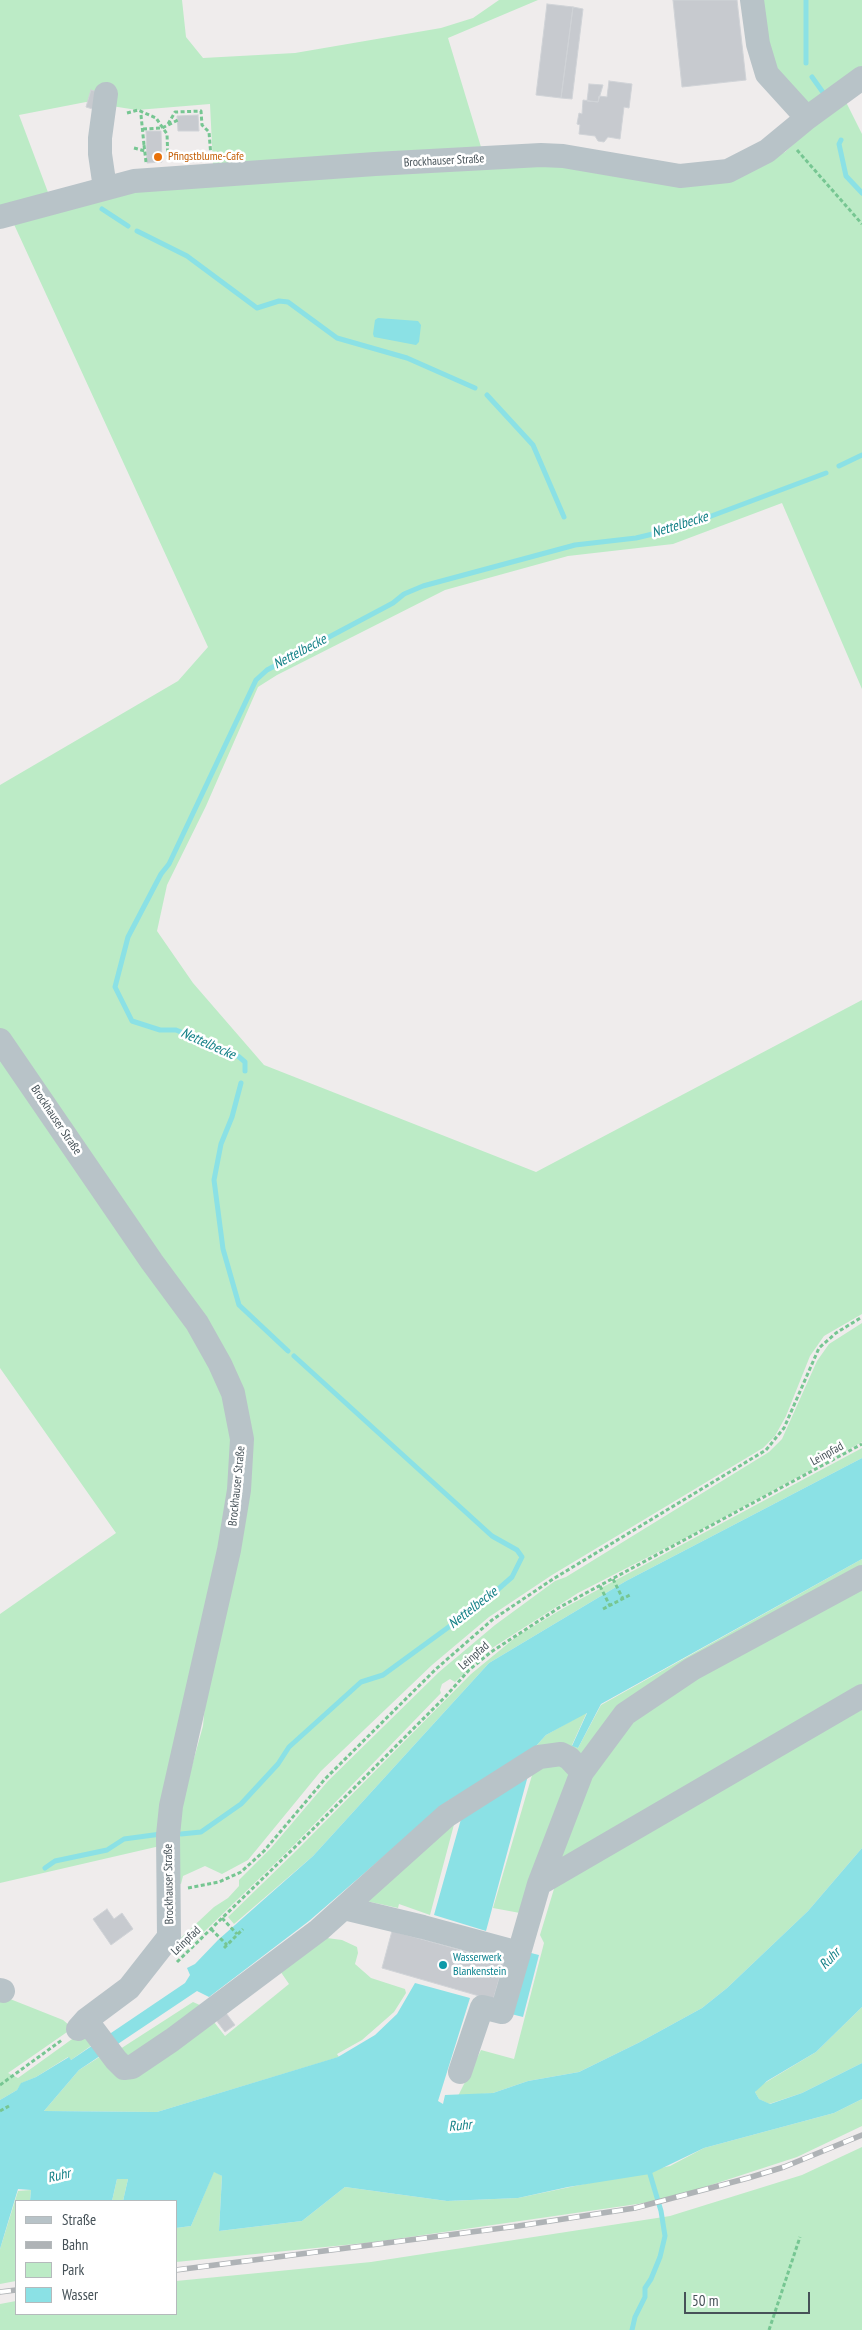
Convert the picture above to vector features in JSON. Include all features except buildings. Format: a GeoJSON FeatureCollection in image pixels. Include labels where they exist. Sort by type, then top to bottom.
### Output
{"type":"FeatureCollection","features":[{"type":"Feature","properties":{"kind":"street"},"geometry":{"type":"LineString","coordinates":[[752,0],[758,44],[767,74],[807,118]]}},
{"type":"Feature","properties":{"kind":"street","name":"Brockhauser Straße"},"geometry":{"type":"LineString","coordinates":[[0,217],[134,181],[170,178],[541,155],[563,156],[680,176],[728,170],[767,151],[807,118],[862,78]]}},
{"type":"Feature","properties":{"kind":"street"},"geometry":{"type":"LineString","coordinates":[[105,188],[100,138],[106,94]]}},
{"type":"Feature","properties":{"kind":"street","name":"Brockhauser Straße"},"geometry":{"type":"LineString","coordinates":[[0,1040],[152,1262],[197,1323],[220,1364],[233,1393],[242,1439],[239,1490],[229,1550],[171,1806],[168,1835],[169,1937],[162,1963],[129,1988],[93,2034]]}},
{"type":"Feature","properties":{"kind":"street"},"geometry":{"type":"LineString","coordinates":[[460,2072],[482,2007],[502,2012],[539,1884],[582,1772],[625,1714],[692,1669],[862,1576]]}},
{"type":"Feature","properties":{"kind":"street"},"geometry":{"type":"LineString","coordinates":[[539,1884],[862,1696]]}},
{"type":"Feature","properties":{"kind":"street"},"geometry":{"type":"LineString","coordinates":[[93,2034],[124,2068],[132,2067],[180,2034],[344,1908],[453,1812],[539,1757],[561,1754],[569,1758],[582,1772]]}},
{"type":"Feature","properties":{"kind":"street"},"geometry":{"type":"LineString","coordinates":[[344,1908],[519,1953]]}},
{"type":"Feature","properties":{"kind":"path"},"geometry":{"type":"LineString","coordinates":[[127,113],[138,110],[156,118],[166,134],[170,178]]}},
{"type":"Feature","properties":{"kind":"path"},"geometry":{"type":"LineString","coordinates":[[168,124],[175,112],[201,111],[202,125],[209,132]]}},
{"type":"Feature","properties":{"kind":"path"},"geometry":{"type":"LineString","coordinates":[[140,115],[144,145]]}},
{"type":"Feature","properties":{"kind":"path"},"geometry":{"type":"LineString","coordinates":[[143,129],[162,128],[178,120]]}},
{"type":"Feature","properties":{"kind":"path"},"geometry":{"type":"LineString","coordinates":[[786,136],[862,224]]}},
{"type":"Feature","properties":{"kind":"path"},"geometry":{"type":"LineString","coordinates":[[134,148],[145,152]]}},
{"type":"Feature","properties":{"kind":"path"},"geometry":{"type":"LineString","coordinates":[[170,1894],[219,1882],[241,1872],[264,1851],[325,1779],[436,1669],[492,1620],[553,1579],[766,1450],[784,1428],[819,1348],[836,1333],[862,1317]]}},
{"type":"Feature","properties":{"kind":"path","name":"Leinpfad"},"geometry":{"type":"LineString","coordinates":[[162,1963],[212,1929],[446,1696],[469,1670],[514,1635],[600,1586],[862,1444]]}},
{"type":"Feature","properties":{"kind":"path"},"geometry":{"type":"LineString","coordinates":[[613,1579],[624,1599]]}},
{"type":"Feature","properties":{"kind":"path"},"geometry":{"type":"LineString","coordinates":[[600,1586],[610,1606]]}},
{"type":"Feature","properties":{"kind":"path"},"geometry":{"type":"LineString","coordinates":[[603,1609],[630,1595]]}},
{"type":"Feature","properties":{"kind":"path"},"geometry":{"type":"LineString","coordinates":[[222,1918],[237,1934]]}},
{"type":"Feature","properties":{"kind":"path"},"geometry":{"type":"LineString","coordinates":[[212,1929],[225,1946],[243,1929]]}},
{"type":"Feature","properties":{"kind":"path"},"geometry":{"type":"LineString","coordinates":[[0,2085],[93,2034]]}},
{"type":"Feature","properties":{"kind":"path"},"geometry":{"type":"LineString","coordinates":[[1,2109],[9,2106]]}},
{"type":"Feature","properties":{"kind":"path"},"geometry":{"type":"LineString","coordinates":[[768,2330],[800,2237]]}},
{"type":"Feature","properties":{"kind":"green space"},"geometry":{"type":"Polygon","coordinates":[[[0,0],[182,0],[186,37],[203,58],[295,53],[441,28],[473,18],[499,0],[538,0],[448,38],[481,147],[213,165],[210,104],[137,110],[86,102],[19,115],[49,195],[0,209],[0,0]]]}},
{"type":"Feature","properties":{"kind":"green space"},"geometry":{"type":"Polygon","coordinates":[[[757,0],[862,0],[862,67],[807,106],[770,71],[757,0]]]}},
{"type":"Feature","properties":{"kind":"green space"},"geometry":{"type":"Polygon","coordinates":[[[846,102],[862,134],[862,689],[782,503],[673,544],[568,556],[445,590],[277,675],[258,687],[206,806],[167,885],[157,931],[193,983],[264,1065],[536,1172],[862,1000],[862,1314],[824,1336],[810,1356],[786,1416],[775,1436],[763,1448],[552,1575],[489,1617],[432,1665],[321,1771],[248,1860],[222,1874],[205,1866],[183,1876],[181,1884],[173,1883],[174,1830],[203,1726],[209,1662],[243,1413],[0,1033],[0,785],[178,681],[208,647],[12,220],[121,191],[549,160],[678,181],[766,160],[785,152],[822,117],[846,102]]]}},
{"type":"Feature","properties":{"kind":"green space"},"geometry":{"type":"Polygon","coordinates":[[[0,1050],[216,1366],[237,1465],[160,1846],[0,1883],[0,1614],[116,1533],[0,1368],[0,1050]]]}},
{"type":"Feature","properties":{"kind":"green space"},"geometry":{"type":"Polygon","coordinates":[[[862,1323],[862,1442],[691,1535],[578,1593],[489,1650],[455,1682],[450,1679],[442,1684],[441,1693],[294,1845],[177,1958],[169,1949],[214,1907],[228,1898],[239,1886],[239,1880],[271,1848],[328,1781],[439,1672],[495,1625],[555,1581],[566,1577],[769,1452],[782,1439],[817,1361],[829,1344],[862,1323]]]}},
{"type":"Feature","properties":{"kind":"green space"},"geometry":{"type":"Polygon","coordinates":[[[862,1448],[862,1458],[626,1581],[489,1663],[313,1856],[234,1924],[228,1917],[471,1674],[516,1637],[562,1609],[862,1448]]]}},
{"type":"Feature","properties":{"kind":"green space"},"geometry":{"type":"Polygon","coordinates":[[[862,1559],[862,1848],[808,1911],[727,1988],[702,2008],[640,2042],[579,2072],[528,2081],[493,2093],[458,2096],[481,2050],[514,2059],[544,1943],[540,1935],[557,1879],[553,1860],[591,1774],[536,1746],[546,1735],[587,1712],[572,1745],[578,1748],[601,1705],[862,1559]]]}},
{"type":"Feature","properties":{"kind":"green space"},"geometry":{"type":"Polygon","coordinates":[[[560,1759],[577,1777],[520,1913],[493,1908],[535,1765],[560,1759]]]}},
{"type":"Feature","properties":{"kind":"green space"},"geometry":{"type":"Polygon","coordinates":[[[456,1817],[430,1915],[399,1904],[398,1908],[357,1899],[456,1817]]]}},
{"type":"Feature","properties":{"kind":"green space"},"geometry":{"type":"Polygon","coordinates":[[[327,1938],[342,1940],[357,1947],[358,1953],[355,1964],[371,1978],[405,1989],[406,1993],[394,2012],[362,2040],[337,2054],[339,2057],[157,2112],[44,2111],[79,2070],[101,2056],[117,2073],[214,2022],[225,2036],[289,1984],[276,1965],[327,1938]]]}},
{"type":"Feature","properties":{"kind":"green space"},"geometry":{"type":"Polygon","coordinates":[[[0,1995],[63,2020],[69,2025],[70,2030],[8,2073],[18,2078],[86,2029],[95,2043],[71,2060],[68,2057],[36,2077],[22,2083],[17,2090],[0,2100],[0,1995]]]}},
{"type":"Feature","properties":{"kind":"green space"},"geometry":{"type":"Polygon","coordinates":[[[193,2002],[202,2006],[134,2058],[117,2051],[193,2002]]]}},
{"type":"Feature","properties":{"kind":"green space"},"geometry":{"type":"Polygon","coordinates":[[[862,2007],[862,2063],[802,2093],[769,2104],[759,2099],[755,2092],[758,2087],[816,2052],[862,2007]]]}},
{"type":"Feature","properties":{"kind":"green space"},"geometry":{"type":"Polygon","coordinates":[[[862,2099],[862,2126],[797,2157],[665,2200],[375,2242],[178,2262],[178,2228],[191,2226],[214,2171],[222,2176],[219,2231],[302,2221],[345,2187],[447,2201],[518,2198],[670,2166],[704,2148],[834,2113],[862,2099]]]}},
{"type":"Feature","properties":{"kind":"green space"},"geometry":{"type":"Polygon","coordinates":[[[862,2147],[862,2330],[0,2330],[0,2304],[15,2301],[15,2315],[178,2315],[178,2281],[371,2262],[670,2216],[802,2175],[862,2147]]]}},
{"type":"Feature","properties":{"kind":"green space"},"geometry":{"type":"Polygon","coordinates":[[[117,2179],[128,2179],[123,2200],[112,2200],[117,2179]]]}},
{"type":"Feature","properties":{"kind":"green space"},"geometry":{"type":"Polygon","coordinates":[[[31,2190],[30,2200],[15,2200],[18,2191],[31,2190]]]}},
{"type":"Feature","properties":{"kind":"green space"},"geometry":{"type":"Polygon","coordinates":[[[15,2201],[15,2281],[0,2284],[0,2249],[15,2201]]]}},
{"type":"Feature","properties":{"kind":"water"},"geometry":{"type":"Polygon","coordinates":[[[378,318],[418,321],[421,325],[419,342],[416,345],[374,337],[375,320],[378,318]]]}},
{"type":"Feature","properties":{"kind":"water","name":"Ruhr"},"geometry":{"type":"Polygon","coordinates":[[[862,1458],[862,1559],[601,1704],[578,1748],[572,1746],[587,1713],[546,1735],[536,1746],[486,1931],[434,1915],[463,1812],[449,1800],[309,1921],[209,1997],[197,1991],[79,2070],[44,2111],[157,2112],[338,2057],[375,2035],[397,2014],[415,1983],[470,1998],[438,2101],[443,2104],[445,2095],[493,2093],[528,2081],[579,2072],[640,2042],[702,2008],[727,1988],[808,1911],[862,1848],[862,2007],[816,2052],[767,2081],[755,2092],[759,2099],[770,2104],[802,2093],[862,2063],[862,2099],[834,2113],[704,2148],[650,2174],[568,2187],[518,2198],[447,2201],[345,2187],[302,2221],[219,2231],[222,2176],[214,2172],[191,2226],[178,2228],[178,2200],[123,2200],[128,2179],[117,2179],[112,2200],[30,2200],[31,2190],[18,2189],[0,2249],[0,2100],[17,2090],[21,2083],[36,2077],[69,2057],[71,2060],[185,1983],[190,1975],[187,1968],[195,1964],[218,1940],[313,1856],[489,1663],[626,1581],[862,1458]]]}},
{"type":"Feature","properties":{"kind":"water"},"geometry":{"type":"Polygon","coordinates":[[[527,1952],[539,1955],[523,2017],[511,2014],[527,1952]]]}},
{"type":"Feature","properties":{"kind":"waterway","name":"Nettelbecke"},"geometry":{"type":"LineString","coordinates":[[806,0],[806,63]]}},
{"type":"Feature","properties":{"kind":"waterway"},"geometry":{"type":"LineString","coordinates":[[812,77],[822,91]]}},
{"type":"Feature","properties":{"kind":"waterway","name":"Nettelbecke"},"geometry":{"type":"LineString","coordinates":[[841,140],[839,144],[846,176],[862,193]]}},
{"type":"Feature","properties":{"kind":"waterway"},"geometry":{"type":"LineString","coordinates":[[102,209],[128,226]]}},
{"type":"Feature","properties":{"kind":"waterway"},"geometry":{"type":"LineString","coordinates":[[137,231],[187,256],[257,308],[279,301],[288,302],[337,338],[407,358],[475,388]]}},
{"type":"Feature","properties":{"kind":"waterway"},"geometry":{"type":"LineString","coordinates":[[487,395],[533,445],[564,517]]}},
{"type":"Feature","properties":{"kind":"waterway","name":"Nettelbecke"},"geometry":{"type":"LineString","coordinates":[[839,466],[862,455]]}},
{"type":"Feature","properties":{"kind":"waterway","name":"Nettelbecke"},"geometry":{"type":"LineString","coordinates":[[245,1071],[245,1062],[238,1056],[176,1030],[160,1030],[132,1021],[115,987],[128,937],[161,874],[169,864],[256,680],[267,670],[393,603],[404,594],[423,586],[575,545],[636,538],[682,527],[826,473]]}},
{"type":"Feature","properties":{"kind":"waterway","name":"Nettelbecke"},"geometry":{"type":"LineString","coordinates":[[241,1083],[232,1117],[221,1144],[214,1180],[223,1249],[239,1305],[288,1351]]}},
{"type":"Feature","properties":{"kind":"waterway","name":"Nettelbecke"},"geometry":{"type":"LineString","coordinates":[[181,1834],[201,1832],[241,1804],[278,1764],[289,1747],[361,1682],[383,1675],[487,1599],[512,1577],[522,1557],[517,1550],[492,1536],[294,1356]]}},
{"type":"Feature","properties":{"kind":"waterway","name":"Nettelbecke"},"geometry":{"type":"LineString","coordinates":[[45,1868],[55,1861],[107,1850],[124,1839],[161,1834]]}},
{"type":"Feature","properties":{"kind":"waterway"},"geometry":{"type":"LineString","coordinates":[[632,2330],[635,2317],[645,2297],[645,2288],[660,2257],[665,2236],[661,2211],[650,2174]]}},
{"type":"Feature","properties":{"kind":"railway"},"geometry":{"type":"LineString","coordinates":[[178,2270],[518,2226],[635,2208],[784,2167],[862,2135]]}},
{"type":"Feature","properties":{"kind":"railway"},"geometry":{"type":"LineString","coordinates":[[0,2292],[15,2290]]}},
{"type":"Feature","properties":{"kind":"place","name":"Pfingstblume-Cafe"},"geometry":{"type":"Point","coordinates":[158,157]}},
{"type":"Feature","properties":{"kind":"place","name":"Wasserwerk Blankenstein"},"geometry":{"type":"Point","coordinates":[443,1965]}}]}
